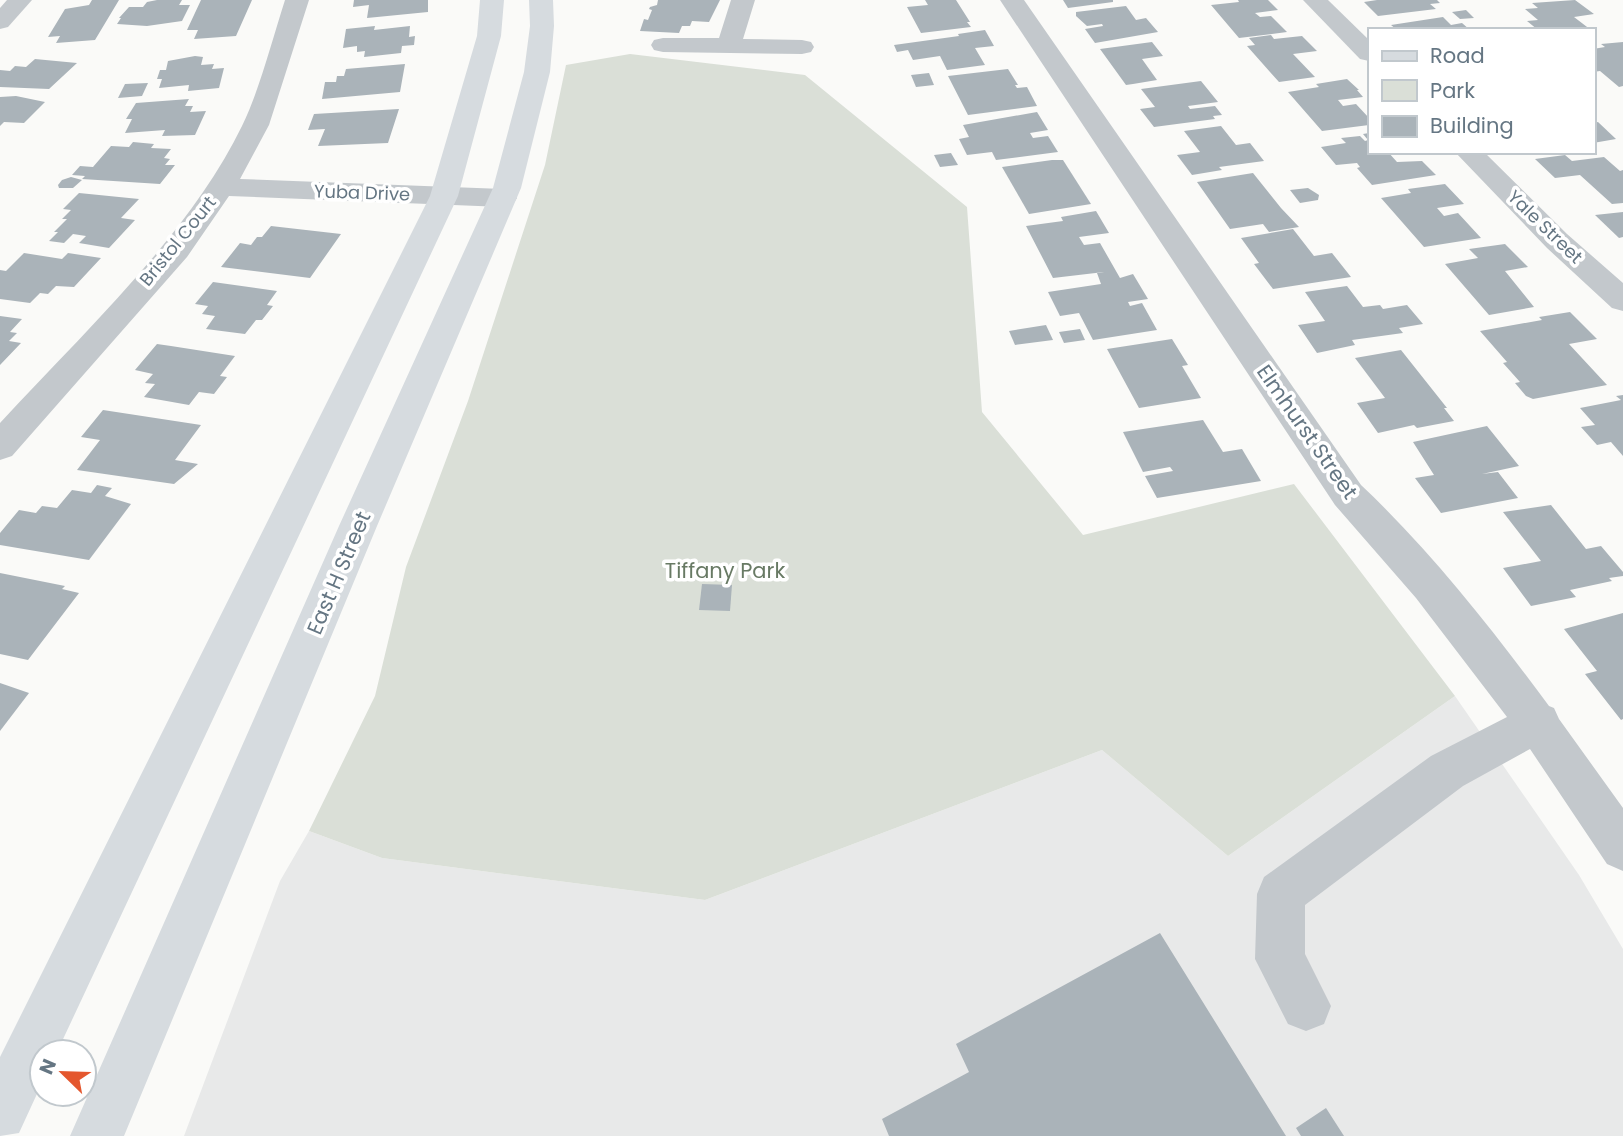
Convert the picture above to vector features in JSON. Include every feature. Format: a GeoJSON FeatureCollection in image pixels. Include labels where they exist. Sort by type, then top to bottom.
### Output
{"type":"FeatureCollection","features":[{"type":"Feature","properties":{"kind":"main road"},"geometry":{"type":"LineString","coordinates":[[0,1114],[444,196],[489,36],[492,0]]}},
{"type":"Feature","properties":{"kind":"main road","name":"East H Street"},"geometry":{"type":"LineString","coordinates":[[97,1136],[358,526],[503,198],[537,72],[542,26],[541,0]]}},
{"type":"Feature","properties":{"kind":"street"},"geometry":{"type":"LineString","coordinates":[[0,22],[20,0]]}},
{"type":"Feature","properties":{"kind":"street","name":"Bristol Court"},"geometry":{"type":"LineString","coordinates":[[0,446],[176,250],[221,187],[256,125],[297,0]]}},
{"type":"Feature","properties":{"kind":"street"},"geometry":{"type":"LineString","coordinates":[[729,46],[743,0]]}},
{"type":"Feature","properties":{"kind":"street","name":"Elmhurst Street"},"geometry":{"type":"LineString","coordinates":[[1012,0],[1348,495],[1389,537],[1468,630],[1539,722],[1623,848]]}},
{"type":"Feature","properties":{"kind":"street"},"geometry":{"type":"LineString","coordinates":[[1315,0],[1368,53]]}},
{"type":"Feature","properties":{"kind":"street"},"geometry":{"type":"LineString","coordinates":[[663,45],[802,47]]}},
{"type":"Feature","properties":{"kind":"street","name":"Yale Street"},"geometry":{"type":"LineString","coordinates":[[1470,154],[1557,241],[1623,300]]}},
{"type":"Feature","properties":{"kind":"street","name":"Yuba Drive"},"geometry":{"type":"LineString","coordinates":[[221,187],[503,198]]}},
{"type":"Feature","properties":{"kind":"street"},"geometry":{"type":"LineString","coordinates":[[1306,1006],[1280,959],[1281,894],[1447,771],[1539,722]]}},
{"type":"Feature","properties":{"kind":"shaded area"},"geometry":{"type":"Polygon","coordinates":[[[1455,696],[1579,875],[1623,949],[1623,1136],[184,1136],[280,881],[309,831],[382,858],[705,900],[1102,750],[1228,856],[1455,696]]]}},
{"type":"Feature","properties":{"kind":"green space","name":"Tiffany Park"},"geometry":{"type":"Polygon","coordinates":[[[630,54],[805,75],[967,207],[982,412],[1083,535],[1294,484],[1455,696],[1228,856],[1102,750],[705,900],[382,858],[309,831],[375,696],[406,567],[468,401],[545,165],[566,65],[630,54]]]}},
{"type":"Feature","properties":{"kind":"building"},"geometry":{"type":"Polygon","coordinates":[[[92,0],[119,0],[95,40],[56,43],[60,36],[48,37],[65,9],[89,5],[92,0]]]}},
{"type":"Feature","properties":{"kind":"building"},"geometry":{"type":"Polygon","coordinates":[[[182,0],[179,5],[190,5],[182,21],[147,26],[117,24],[129,7],[143,7],[147,2],[182,0]]]}},
{"type":"Feature","properties":{"kind":"building"},"geometry":{"type":"Polygon","coordinates":[[[201,0],[252,0],[236,36],[194,39],[198,30],[187,30],[201,0]]]}},
{"type":"Feature","properties":{"kind":"building"},"geometry":{"type":"Polygon","coordinates":[[[354,0],[428,0],[428,12],[367,18],[369,5],[353,7],[354,0]]]}},
{"type":"Feature","properties":{"kind":"building"},"geometry":{"type":"Polygon","coordinates":[[[658,0],[720,0],[709,22],[692,21],[690,26],[682,26],[679,33],[640,31],[644,19],[648,20],[652,10],[650,7],[657,5],[658,0]]]}},
{"type":"Feature","properties":{"kind":"building"},"geometry":{"type":"Polygon","coordinates":[[[925,0],[956,0],[971,27],[921,33],[907,7],[928,5],[925,0]]]}},
{"type":"Feature","properties":{"kind":"building"},"geometry":{"type":"Polygon","coordinates":[[[1063,0],[1113,0],[1113,2],[1068,8],[1063,0]]]}},
{"type":"Feature","properties":{"kind":"building"},"geometry":{"type":"Polygon","coordinates":[[[1238,0],[1268,0],[1278,10],[1255,13],[1260,17],[1271,16],[1287,32],[1239,38],[1211,5],[1239,2],[1238,0]]]}},
{"type":"Feature","properties":{"kind":"building"},"geometry":{"type":"Polygon","coordinates":[[[1437,0],[1440,3],[1430,4],[1436,9],[1378,16],[1364,2],[1437,0]]]}},
{"type":"Feature","properties":{"kind":"building"},"geometry":{"type":"Polygon","coordinates":[[[1575,0],[1594,14],[1574,17],[1588,28],[1536,28],[1527,21],[1538,20],[1525,9],[1538,8],[1532,3],[1575,0]]]}},
{"type":"Feature","properties":{"kind":"building"},"geometry":{"type":"Polygon","coordinates":[[[1126,6],[1136,20],[1146,18],[1158,32],[1095,43],[1085,29],[1103,26],[1102,24],[1087,26],[1076,16],[1076,12],[1126,6]]]}},
{"type":"Feature","properties":{"kind":"building"},"geometry":{"type":"Polygon","coordinates":[[[1466,10],[1474,18],[1460,19],[1452,12],[1466,10]]]}},
{"type":"Feature","properties":{"kind":"building"},"geometry":{"type":"Polygon","coordinates":[[[1443,17],[1451,25],[1462,23],[1468,28],[1395,28],[1391,25],[1443,17]]]}},
{"type":"Feature","properties":{"kind":"building"},"geometry":{"type":"Polygon","coordinates":[[[375,26],[374,30],[410,26],[409,37],[415,36],[414,45],[402,46],[401,53],[364,57],[365,51],[357,52],[357,46],[343,48],[346,29],[375,26]]]}},
{"type":"Feature","properties":{"kind":"building"},"geometry":{"type":"Polygon","coordinates":[[[985,30],[994,46],[975,48],[985,65],[947,70],[940,56],[913,60],[908,50],[897,52],[894,45],[959,36],[958,34],[985,30]]]}},
{"type":"Feature","properties":{"kind":"building"},"geometry":{"type":"Polygon","coordinates":[[[1271,35],[1274,39],[1302,36],[1317,51],[1293,54],[1315,77],[1279,82],[1247,46],[1255,45],[1249,38],[1271,35]]]}},
{"type":"Feature","properties":{"kind":"building"},"geometry":{"type":"Polygon","coordinates":[[[1152,42],[1163,56],[1142,59],[1157,80],[1126,85],[1100,49],[1152,42]]]}},
{"type":"Feature","properties":{"kind":"building"},"geometry":{"type":"Polygon","coordinates":[[[1623,42],[1623,86],[1619,87],[1600,71],[1595,72],[1595,49],[1605,47],[1601,44],[1623,42]]]}},
{"type":"Feature","properties":{"kind":"building"},"geometry":{"type":"Polygon","coordinates":[[[203,57],[201,65],[214,64],[212,69],[224,68],[219,88],[188,91],[189,85],[159,88],[162,79],[157,79],[160,70],[166,70],[168,61],[203,57]]]}},
{"type":"Feature","properties":{"kind":"building"},"geometry":{"type":"Polygon","coordinates":[[[35,59],[77,63],[49,89],[0,87],[0,70],[10,71],[15,66],[26,67],[35,59]]]}},
{"type":"Feature","properties":{"kind":"building"},"geometry":{"type":"Polygon","coordinates":[[[405,64],[400,92],[322,99],[325,82],[336,82],[337,76],[344,76],[346,69],[405,64]]]}},
{"type":"Feature","properties":{"kind":"building"},"geometry":{"type":"Polygon","coordinates":[[[1008,69],[1018,85],[1015,85],[1017,88],[1027,87],[1037,106],[968,115],[948,76],[1008,69]]]}},
{"type":"Feature","properties":{"kind":"building"},"geometry":{"type":"Polygon","coordinates":[[[929,73],[934,85],[916,87],[911,75],[929,73]]]}},
{"type":"Feature","properties":{"kind":"building"},"geometry":{"type":"Polygon","coordinates":[[[1347,79],[1363,97],[1338,100],[1343,106],[1356,104],[1368,117],[1368,125],[1322,131],[1288,92],[1319,87],[1316,84],[1347,79]]]}},
{"type":"Feature","properties":{"kind":"building"},"geometry":{"type":"Polygon","coordinates":[[[1201,81],[1218,102],[1188,106],[1190,109],[1215,106],[1222,115],[1213,116],[1215,119],[1154,127],[1140,109],[1155,107],[1141,89],[1201,81]]]}},
{"type":"Feature","properties":{"kind":"building"},"geometry":{"type":"Polygon","coordinates":[[[148,83],[142,96],[118,98],[125,84],[148,83]]]}},
{"type":"Feature","properties":{"kind":"building"},"geometry":{"type":"Polygon","coordinates":[[[16,96],[45,102],[24,123],[4,122],[0,126],[0,97],[16,96]]]}},
{"type":"Feature","properties":{"kind":"building"},"geometry":{"type":"Polygon","coordinates":[[[189,99],[185,106],[193,106],[190,112],[206,111],[195,135],[162,136],[165,130],[125,133],[132,119],[126,119],[136,103],[189,99]]]}},
{"type":"Feature","properties":{"kind":"building"},"geometry":{"type":"Polygon","coordinates":[[[399,109],[388,143],[318,146],[325,129],[308,130],[314,114],[399,109]]]}},
{"type":"Feature","properties":{"kind":"building"},"geometry":{"type":"Polygon","coordinates":[[[1037,112],[1048,130],[1030,133],[1033,138],[1048,136],[1058,152],[996,160],[992,152],[967,155],[959,139],[969,137],[963,125],[1037,112]]]}},
{"type":"Feature","properties":{"kind":"building"},"geometry":{"type":"Polygon","coordinates":[[[1598,122],[1616,139],[1595,143],[1595,123],[1598,122]]]}},
{"type":"Feature","properties":{"kind":"building"},"geometry":{"type":"Polygon","coordinates":[[[1221,126],[1236,145],[1250,143],[1264,161],[1219,167],[1222,170],[1192,175],[1177,155],[1200,152],[1184,131],[1221,126]]]}},
{"type":"Feature","properties":{"kind":"building"},"geometry":{"type":"Polygon","coordinates":[[[1360,136],[1365,141],[1368,140],[1368,154],[1390,154],[1397,162],[1422,161],[1436,175],[1372,185],[1357,168],[1360,167],[1357,163],[1336,165],[1321,147],[1346,143],[1341,138],[1360,136]]]}},
{"type":"Feature","properties":{"kind":"building"},"geometry":{"type":"Polygon","coordinates":[[[133,142],[154,144],[151,148],[171,149],[164,158],[170,159],[165,165],[175,165],[160,184],[82,179],[85,176],[72,175],[80,166],[93,167],[111,146],[129,147],[133,142]]]}},
{"type":"Feature","properties":{"kind":"building"},"geometry":{"type":"Polygon","coordinates":[[[951,153],[958,165],[940,167],[934,155],[951,153]]]}},
{"type":"Feature","properties":{"kind":"building"},"geometry":{"type":"Polygon","coordinates":[[[1565,155],[1572,161],[1604,157],[1620,171],[1623,170],[1623,203],[1612,204],[1580,175],[1555,178],[1535,159],[1565,155]]]}},
{"type":"Feature","properties":{"kind":"building"},"geometry":{"type":"Polygon","coordinates":[[[1063,160],[1091,204],[1029,214],[1002,167],[1063,160]]]}},
{"type":"Feature","properties":{"kind":"building"},"geometry":{"type":"Polygon","coordinates":[[[1253,173],[1299,227],[1269,232],[1263,224],[1230,229],[1197,182],[1253,173]]]}},
{"type":"Feature","properties":{"kind":"building"},"geometry":{"type":"Polygon","coordinates":[[[71,177],[82,180],[73,188],[59,188],[62,180],[71,177]]]}},
{"type":"Feature","properties":{"kind":"building"},"geometry":{"type":"Polygon","coordinates":[[[1445,184],[1464,204],[1437,208],[1444,216],[1458,213],[1481,238],[1424,247],[1381,198],[1411,193],[1408,189],[1445,184]]]}},
{"type":"Feature","properties":{"kind":"building"},"geometry":{"type":"Polygon","coordinates":[[[1308,188],[1319,195],[1318,200],[1300,203],[1290,190],[1308,188]]]}},
{"type":"Feature","properties":{"kind":"building"},"geometry":{"type":"Polygon","coordinates":[[[79,193],[139,199],[121,218],[135,220],[109,248],[79,243],[86,236],[73,234],[64,243],[49,241],[67,219],[62,219],[71,210],[63,209],[79,193]]]}},
{"type":"Feature","properties":{"kind":"building"},"geometry":{"type":"Polygon","coordinates":[[[1096,211],[1109,233],[1079,237],[1084,245],[1100,243],[1120,278],[1133,274],[1148,299],[1128,302],[1130,306],[1142,303],[1157,330],[1093,340],[1079,313],[1060,316],[1048,292],[1101,284],[1097,273],[1104,272],[1053,278],[1026,226],[1063,221],[1061,217],[1096,211]]]}},
{"type":"Feature","properties":{"kind":"building"},"geometry":{"type":"Polygon","coordinates":[[[1623,212],[1623,237],[1619,238],[1595,215],[1623,212]]]}},
{"type":"Feature","properties":{"kind":"building"},"geometry":{"type":"Polygon","coordinates":[[[271,226],[341,234],[310,278],[221,267],[240,243],[251,245],[271,226]]]}},
{"type":"Feature","properties":{"kind":"building"},"geometry":{"type":"Polygon","coordinates":[[[1293,229],[1314,256],[1332,253],[1351,277],[1273,289],[1254,264],[1259,263],[1241,238],[1293,229]]]}},
{"type":"Feature","properties":{"kind":"building"},"geometry":{"type":"Polygon","coordinates":[[[1505,244],[1528,267],[1505,271],[1534,307],[1489,315],[1445,264],[1478,258],[1469,249],[1505,244]]]}},
{"type":"Feature","properties":{"kind":"building"},"geometry":{"type":"Polygon","coordinates":[[[24,253],[62,259],[68,253],[101,258],[74,287],[56,286],[48,294],[40,293],[30,303],[0,299],[0,270],[6,271],[24,253]]]}},
{"type":"Feature","properties":{"kind":"building"},"geometry":{"type":"Polygon","coordinates":[[[213,282],[277,291],[267,305],[273,306],[262,320],[256,320],[245,334],[206,329],[215,316],[202,314],[208,306],[195,304],[213,282]]]}},
{"type":"Feature","properties":{"kind":"building"},"geometry":{"type":"Polygon","coordinates":[[[1347,286],[1363,307],[1380,305],[1383,309],[1407,305],[1423,324],[1399,328],[1403,333],[1352,340],[1355,345],[1317,353],[1298,325],[1325,321],[1305,292],[1347,286]]]}},
{"type":"Feature","properties":{"kind":"building"},"geometry":{"type":"Polygon","coordinates":[[[1570,312],[1597,339],[1569,344],[1607,385],[1533,399],[1526,396],[1515,383],[1520,382],[1503,363],[1507,362],[1480,331],[1570,312]]]}},
{"type":"Feature","properties":{"kind":"building"},"geometry":{"type":"Polygon","coordinates":[[[0,316],[22,319],[10,332],[17,333],[9,341],[21,343],[0,365],[0,316]]]}},
{"type":"Feature","properties":{"kind":"building"},"geometry":{"type":"Polygon","coordinates":[[[1046,325],[1053,340],[1015,345],[1009,331],[1046,325]]]}},
{"type":"Feature","properties":{"kind":"building"},"geometry":{"type":"Polygon","coordinates":[[[1080,329],[1085,340],[1064,343],[1059,332],[1080,329]]]}},
{"type":"Feature","properties":{"kind":"building"},"geometry":{"type":"Polygon","coordinates":[[[1172,339],[1188,365],[1182,366],[1201,398],[1139,408],[1107,349],[1172,339]]]}},
{"type":"Feature","properties":{"kind":"building"},"geometry":{"type":"Polygon","coordinates":[[[157,344],[235,356],[220,376],[227,377],[214,394],[199,392],[189,405],[144,397],[155,384],[145,383],[153,374],[135,370],[157,344]]]}},
{"type":"Feature","properties":{"kind":"building"},"geometry":{"type":"Polygon","coordinates":[[[1401,350],[1447,408],[1444,408],[1454,421],[1417,428],[1414,425],[1378,433],[1357,403],[1385,398],[1355,358],[1401,350]]]}},
{"type":"Feature","properties":{"kind":"building"},"geometry":{"type":"Polygon","coordinates":[[[1623,395],[1623,456],[1611,442],[1597,445],[1581,427],[1595,425],[1580,408],[1621,400],[1616,396],[1623,395]]]}},
{"type":"Feature","properties":{"kind":"building"},"geometry":{"type":"Polygon","coordinates":[[[103,410],[201,425],[175,460],[198,464],[174,484],[77,470],[100,440],[81,437],[103,410]]]}},
{"type":"Feature","properties":{"kind":"building"},"geometry":{"type":"Polygon","coordinates":[[[1203,420],[1223,452],[1242,449],[1261,481],[1157,498],[1145,476],[1173,471],[1170,467],[1143,472],[1123,432],[1203,420]]]}},
{"type":"Feature","properties":{"kind":"building"},"geometry":{"type":"Polygon","coordinates":[[[1487,426],[1519,466],[1482,474],[1498,472],[1518,498],[1441,513],[1415,478],[1434,475],[1413,442],[1487,426]]]}},
{"type":"Feature","properties":{"kind":"building"},"geometry":{"type":"Polygon","coordinates":[[[97,485],[112,488],[105,496],[131,504],[89,560],[0,545],[0,533],[19,510],[36,513],[42,506],[57,508],[72,490],[91,493],[97,485]]]}},
{"type":"Feature","properties":{"kind":"building"},"geometry":{"type":"Polygon","coordinates":[[[1551,505],[1586,549],[1601,546],[1623,572],[1623,576],[1570,590],[1576,597],[1531,606],[1503,568],[1541,561],[1503,512],[1551,505]]]}},
{"type":"Feature","properties":{"kind":"building"},"geometry":{"type":"Polygon","coordinates":[[[0,573],[65,586],[62,589],[79,593],[28,660],[0,654],[0,573]]]}},
{"type":"Feature","properties":{"kind":"building"},"geometry":{"type":"Polygon","coordinates":[[[702,584],[732,585],[730,611],[699,610],[702,584]]]}},
{"type":"Feature","properties":{"kind":"building"},"geometry":{"type":"Polygon","coordinates":[[[1623,613],[1621,720],[1585,674],[1597,671],[1564,629],[1623,613]]]}},
{"type":"Feature","properties":{"kind":"building"},"geometry":{"type":"Polygon","coordinates":[[[0,683],[29,693],[0,731],[0,683]]]}},
{"type":"Feature","properties":{"kind":"building"},"geometry":{"type":"Polygon","coordinates":[[[1160,933],[1286,1136],[889,1136],[882,1119],[969,1072],[956,1044],[1160,933]]]}},
{"type":"Feature","properties":{"kind":"building"},"geometry":{"type":"Polygon","coordinates":[[[1326,1108],[1344,1136],[1301,1136],[1296,1128],[1326,1108]]]}}]}
